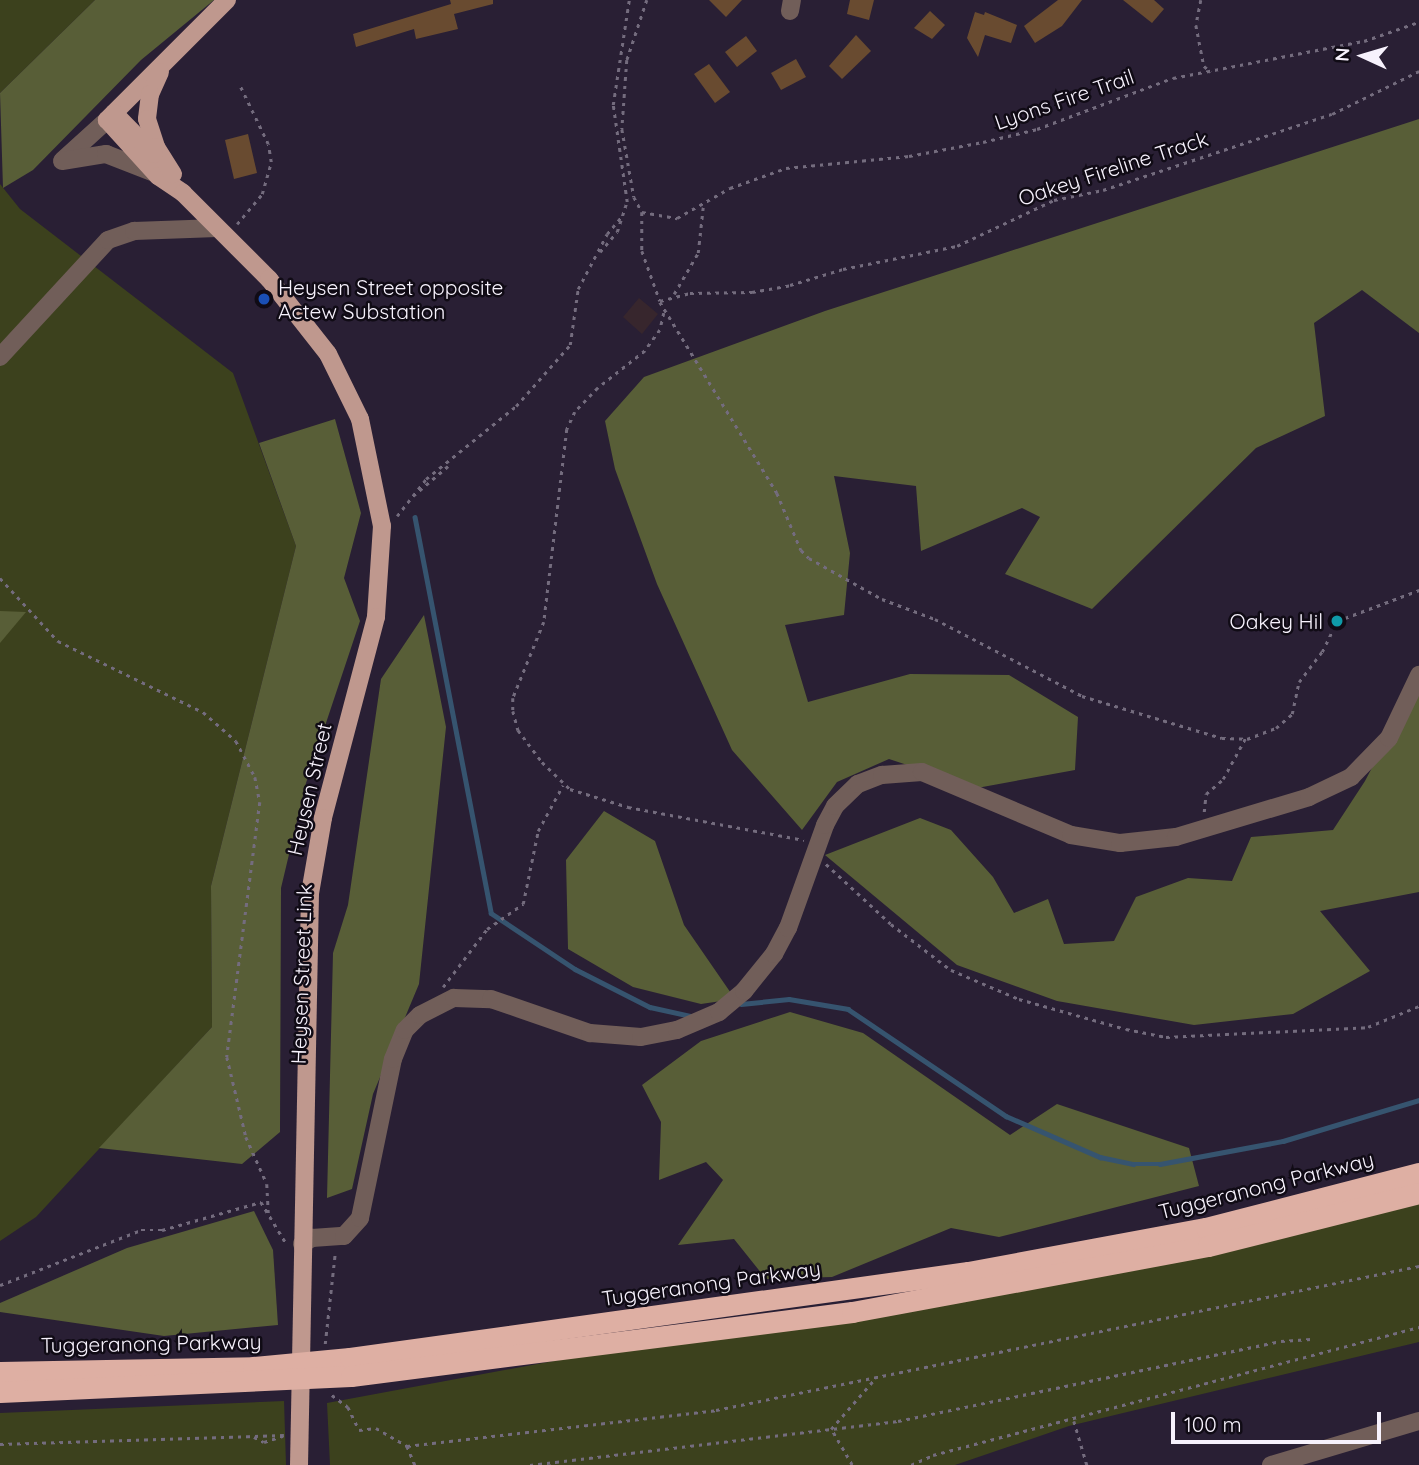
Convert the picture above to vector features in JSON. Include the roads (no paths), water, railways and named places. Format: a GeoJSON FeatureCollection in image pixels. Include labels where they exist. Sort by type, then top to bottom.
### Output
{"type":"FeatureCollection","features":[{"type":"Feature","properties":{"kind":"highway","name":"Tuggeranong Parkway"},"geometry":{"type":"LineString","coordinates":[[351,1367],[968,1272],[1206,1227],[1419,1173]]}},
{"type":"Feature","properties":{"kind":"highway","name":"Tuggeranong Parkway"},"geometry":{"type":"LineString","coordinates":[[0,1392],[351,1367],[852,1312],[1208,1247],[1419,1193]]}},
{"type":"Feature","properties":{"kind":"highway","name":"Tuggeranong Parkway"},"geometry":{"type":"LineString","coordinates":[[0,1372],[253,1375]]}},
{"type":"Feature","properties":{"kind":"main road"},"geometry":{"type":"LineString","coordinates":[[110,116],[227,0]]}},
{"type":"Feature","properties":{"kind":"main road"},"geometry":{"type":"LineString","coordinates":[[165,175],[152,139],[147,107],[157,78],[178,47]]}},
{"type":"Feature","properties":{"kind":"main road","name":"Heysen Street"},"geometry":{"type":"LineString","coordinates":[[110,116],[295,309],[346,384],[360,419],[382,526],[381,578],[371,643],[323,818],[310,893],[299,1465]]}},
{"type":"Feature","properties":{"kind":"street"},"geometry":{"type":"LineString","coordinates":[[110,116],[62,162],[106,154],[165,175]]}},
{"type":"Feature","properties":{"kind":"street"},"geometry":{"type":"LineString","coordinates":[[0,357],[108,240],[134,231],[221,232]]}},
{"type":"Feature","properties":{"kind":"street"},"geometry":{"type":"LineString","coordinates":[[302,1244],[312,1238],[338,1238],[360,1218],[393,1059],[405,1030],[437,1003],[454,998],[491,999],[567,1026],[616,1037],[641,1037],[690,1025],[719,1012],[744,991],[774,954],[816,848],[844,796],[870,779],[903,772],[942,778],[1029,819],[1099,841],[1139,842],[1209,829],[1310,797],[1351,777],[1389,738],[1419,675]]}},
{"type":"Feature","properties":{"kind":"street"},"geometry":{"type":"LineString","coordinates":[[1271,1465],[1419,1421]]}},
{"type":"Feature","properties":{"kind":"waterway"},"geometry":{"type":"LineString","coordinates":[[415,517],[491,913],[575,969],[650,1007],[691,1016]]}},
{"type":"Feature","properties":{"kind":"waterway"},"geometry":{"type":"LineString","coordinates":[[741,1004],[789,999],[848,1009],[1006,1116],[1100,1157],[1133,1164],[1160,1164],[1283,1141],[1419,1100]]}},
{"type":"Feature","properties":{"kind":"place","name":"Heysen Street opposite Actew Substation"},"geometry":{"type":"Point","coordinates":[264,299]}},
{"type":"Feature","properties":{"kind":"place","name":"Oakey Hil"},"geometry":{"type":"Point","coordinates":[1337,621]}}]}
